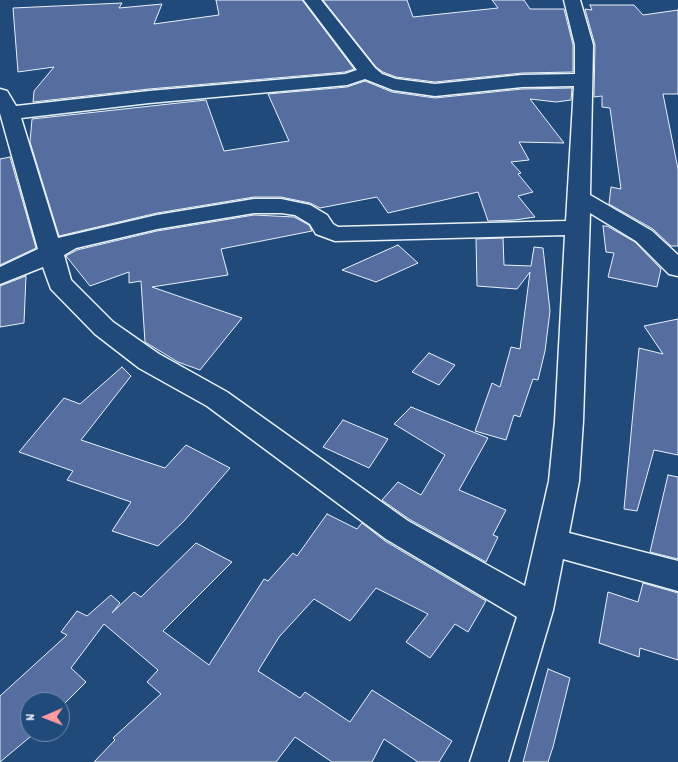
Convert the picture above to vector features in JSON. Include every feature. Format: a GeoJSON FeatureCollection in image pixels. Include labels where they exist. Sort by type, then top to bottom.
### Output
{"type":"FeatureCollection","features":[{"type":"Feature","properties":{"kind":"street"},"geometry":{"type":"LineString","coordinates":[[312,0],[368,72],[375,78],[393,84],[435,90],[522,81],[584,80]]}},
{"type":"Feature","properties":{"kind":"street"},"geometry":{"type":"LineString","coordinates":[[489,762],[536,610],[564,481],[569,421],[584,80],[584,45],[572,0]]}},
{"type":"Feature","properties":{"kind":"street"},"geometry":{"type":"LineString","coordinates":[[368,72],[347,79],[149,97],[5,104],[60,282],[104,328],[149,361],[217,399],[397,530],[536,610]]}},
{"type":"Feature","properties":{"kind":"street"},"geometry":{"type":"LineString","coordinates":[[579,198],[613,216],[644,236],[678,268]]}},
{"type":"Feature","properties":{"kind":"street"},"geometry":{"type":"LineString","coordinates":[[0,276],[34,262],[51,250],[68,242],[157,222],[254,206],[281,206],[302,210],[319,220],[324,228],[335,234],[578,228]]}},
{"type":"Feature","properties":{"kind":"street"},"geometry":{"type":"LineString","coordinates":[[552,542],[678,576]]}},
{"type":"Feature","properties":{"kind":"building"},"geometry":{"type":"Polygon","coordinates":[[[216,0],[302,0],[354,69],[345,72],[149,89],[33,102],[34,91],[54,67],[18,72],[13,8],[122,3],[119,8],[162,4],[154,24],[219,15],[216,0]]]}},
{"type":"Feature","properties":{"kind":"building"},"geometry":{"type":"Polygon","coordinates":[[[323,0],[407,0],[413,17],[498,8],[492,0],[524,0],[530,9],[564,9],[573,45],[573,72],[522,73],[435,82],[396,77],[376,67],[323,0]]]}},
{"type":"Feature","properties":{"kind":"building"},"geometry":{"type":"Polygon","coordinates":[[[590,5],[634,5],[643,15],[678,10],[678,94],[663,94],[678,169],[678,246],[671,246],[653,229],[609,204],[611,187],[621,189],[610,108],[602,107],[602,96],[594,97],[595,45],[585,9],[592,10],[590,5]]]}},
{"type":"Feature","properties":{"kind":"building"},"geometry":{"type":"Polygon","coordinates":[[[365,81],[392,92],[435,98],[522,89],[572,88],[571,100],[556,102],[530,99],[564,143],[519,142],[529,160],[511,162],[521,173],[518,174],[533,192],[518,196],[535,217],[488,221],[478,192],[388,213],[377,197],[320,208],[310,203],[281,197],[254,197],[157,213],[59,236],[30,142],[32,119],[206,100],[224,151],[289,141],[268,94],[347,87],[365,81]]]}},
{"type":"Feature","properties":{"kind":"building"},"geometry":{"type":"Polygon","coordinates":[[[10,157],[36,248],[0,265],[0,159],[10,157]]]}},
{"type":"Feature","properties":{"kind":"building"},"geometry":{"type":"Polygon","coordinates":[[[254,215],[294,217],[309,225],[312,231],[221,249],[228,275],[152,287],[242,318],[200,370],[178,362],[145,342],[141,281],[129,283],[129,272],[90,286],[66,256],[77,250],[157,231],[254,215]]]}},
{"type":"Feature","properties":{"kind":"building"},"geometry":{"type":"Polygon","coordinates":[[[603,226],[607,226],[635,242],[661,269],[657,287],[608,277],[614,253],[606,252],[603,226]]]}},
{"type":"Feature","properties":{"kind":"building"},"geometry":{"type":"Polygon","coordinates":[[[503,238],[504,265],[531,266],[534,247],[543,248],[550,311],[545,351],[538,380],[533,379],[520,417],[514,415],[506,440],[475,431],[492,383],[500,387],[511,347],[520,349],[530,272],[517,289],[477,286],[476,239],[503,238]]]}},
{"type":"Feature","properties":{"kind":"building"},"geometry":{"type":"Polygon","coordinates":[[[398,245],[418,263],[376,282],[342,270],[398,245]]]}},
{"type":"Feature","properties":{"kind":"building"},"geometry":{"type":"Polygon","coordinates":[[[26,276],[24,323],[0,327],[0,286],[26,276]]]}},
{"type":"Feature","properties":{"kind":"building"},"geometry":{"type":"Polygon","coordinates":[[[678,319],[678,455],[654,450],[637,511],[624,509],[639,348],[663,354],[644,326],[678,319]]]}},
{"type":"Feature","properties":{"kind":"building"},"geometry":{"type":"Polygon","coordinates":[[[429,353],[455,365],[439,385],[412,372],[429,353]]]}},
{"type":"Feature","properties":{"kind":"building"},"geometry":{"type":"Polygon","coordinates":[[[122,367],[131,376],[81,440],[165,468],[186,445],[230,468],[184,521],[158,546],[112,531],[131,502],[67,480],[73,471],[19,452],[64,398],[80,404],[122,367]]]}},
{"type":"Feature","properties":{"kind":"building"},"geometry":{"type":"Polygon","coordinates":[[[411,407],[488,438],[459,490],[506,510],[493,535],[498,537],[486,562],[409,519],[382,500],[398,482],[421,495],[445,455],[394,424],[411,407]]]}},
{"type":"Feature","properties":{"kind":"building"},"geometry":{"type":"Polygon","coordinates":[[[343,420],[388,439],[369,468],[323,447],[343,420]]]}},
{"type":"Feature","properties":{"kind":"building"},"geometry":{"type":"Polygon","coordinates":[[[668,475],[678,477],[678,559],[650,552],[668,475]]]}},
{"type":"Feature","properties":{"kind":"building"},"geometry":{"type":"Polygon","coordinates":[[[327,514],[357,529],[362,523],[385,541],[486,601],[468,632],[455,624],[430,658],[406,642],[428,614],[376,588],[350,621],[314,599],[279,637],[258,671],[300,698],[305,692],[350,722],[372,690],[452,741],[439,762],[418,762],[384,739],[372,762],[332,762],[295,737],[276,762],[94,762],[115,740],[113,738],[161,694],[147,682],[158,670],[104,624],[71,668],[86,682],[70,698],[70,692],[20,692],[20,742],[24,742],[0,762],[0,696],[67,635],[61,632],[77,611],[87,616],[111,595],[120,603],[112,613],[134,592],[141,597],[196,543],[232,562],[163,631],[209,665],[264,579],[268,581],[293,553],[297,556],[327,514]]]}},
{"type":"Feature","properties":{"kind":"building"},"geometry":{"type":"Polygon","coordinates":[[[643,583],[678,593],[678,660],[640,648],[639,657],[599,643],[608,592],[638,602],[643,583]]]}},
{"type":"Feature","properties":{"kind":"building"},"geometry":{"type":"Polygon","coordinates":[[[548,669],[570,678],[553,747],[548,762],[523,762],[548,669]]]}}]}
